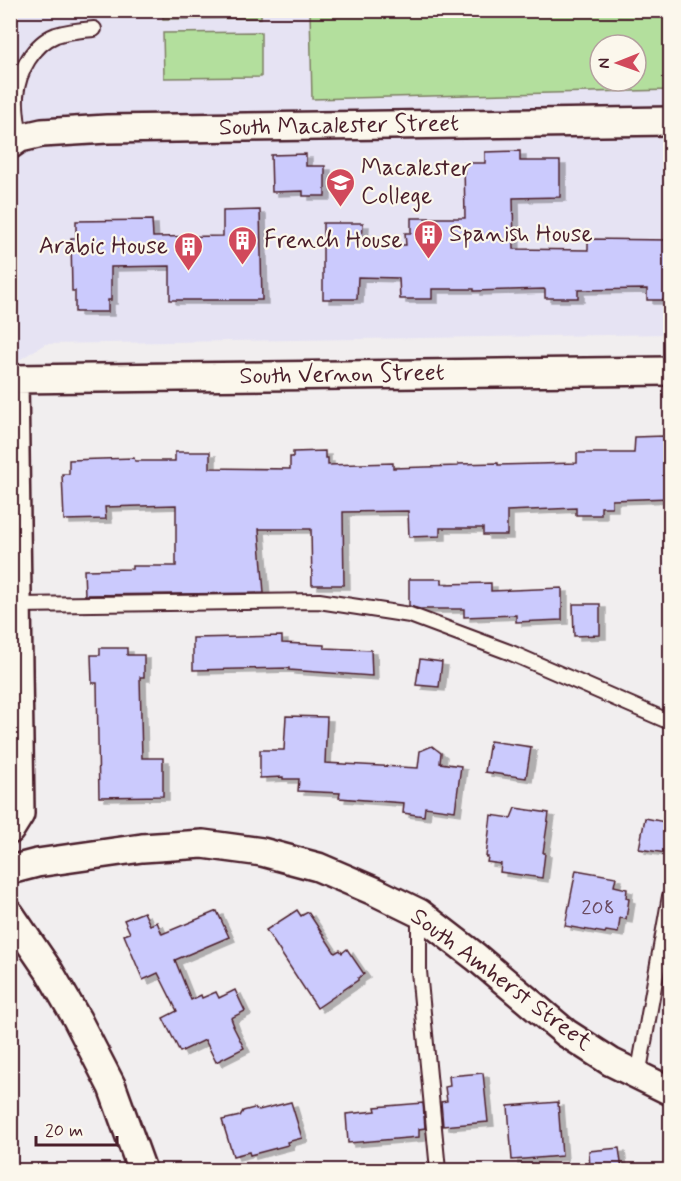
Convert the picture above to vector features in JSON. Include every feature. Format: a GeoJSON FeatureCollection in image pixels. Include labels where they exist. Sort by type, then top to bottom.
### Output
{"type":"FeatureCollection","features":[{"type":"Feature","properties":{"kind":"street","name":"South Macalester Street"},"geometry":{"type":"LineString","coordinates":[[15,142],[42,133],[107,129],[670,121]]}},
{"type":"Feature","properties":{"kind":"street","name":"South Vernon Street"},"geometry":{"type":"LineString","coordinates":[[17,605],[14,379],[670,371]]}},
{"type":"Feature","properties":{"kind":"street"},"geometry":{"type":"LineString","coordinates":[[10,830],[20,814],[17,605]]}},
{"type":"Feature","properties":{"kind":"street","name":"South Amherst Street"},"geometry":{"type":"LineString","coordinates":[[10,870],[37,863],[142,848],[202,844],[262,852],[318,867],[419,913],[476,957],[566,1033],[611,1062],[670,1090]]}},
{"type":"Feature","properties":{"kind":"street"},"geometry":{"type":"LineString","coordinates":[[10,914],[49,971],[107,1077],[142,1170]]}},
{"type":"Feature","properties":{"kind":"lane"},"geometry":{"type":"LineString","coordinates":[[15,142],[16,93],[29,58],[41,45],[54,36],[72,31],[94,29]]}},
{"type":"Feature","properties":{"kind":"lane"},"geometry":{"type":"LineString","coordinates":[[17,605],[319,602],[410,615],[508,652],[670,722]]}},
{"type":"Feature","properties":{"kind":"lane"},"geometry":{"type":"LineString","coordinates":[[638,1076],[670,896]]}},
{"type":"Feature","properties":{"kind":"lane"},"geometry":{"type":"LineString","coordinates":[[419,913],[419,972],[438,1170]]}},
{"type":"Feature","properties":{"kind":"shaded area","name":"Macalester College"},"geometry":{"type":"Polygon","coordinates":[[[11,11],[670,11],[670,334],[45,344],[11,365],[11,11]]]}},
{"type":"Feature","properties":{"kind":"green space"},"geometry":{"type":"Polygon","coordinates":[[[163,11],[261,11],[261,18],[163,19],[163,11]]]}},
{"type":"Feature","properties":{"kind":"green space"},"geometry":{"type":"Polygon","coordinates":[[[310,11],[670,11],[670,90],[648,91],[648,33],[588,33],[588,92],[312,99],[310,11]]]}},
{"type":"Feature","properties":{"kind":"green space"},"geometry":{"type":"Polygon","coordinates":[[[261,32],[261,77],[164,78],[163,33],[261,32]]]}},
{"type":"Feature","properties":{"kind":"building"},"geometry":{"type":"Polygon","coordinates":[[[520,151],[520,161],[560,161],[560,197],[513,198],[514,249],[588,250],[588,239],[670,240],[670,300],[647,300],[647,289],[578,290],[578,298],[545,298],[544,289],[474,291],[474,289],[432,289],[432,299],[400,299],[399,278],[358,277],[357,299],[323,299],[323,223],[363,223],[362,245],[406,245],[405,233],[411,233],[411,218],[465,218],[464,163],[485,163],[485,152],[520,151]]]}},
{"type":"Feature","properties":{"kind":"building"},"geometry":{"type":"Polygon","coordinates":[[[306,154],[306,166],[325,166],[325,196],[303,196],[303,191],[272,192],[271,155],[306,154]]]}},
{"type":"Feature","properties":{"kind":"building"},"geometry":{"type":"Polygon","coordinates":[[[260,210],[262,300],[170,300],[170,266],[111,267],[111,300],[108,300],[108,312],[75,312],[75,291],[72,291],[71,238],[76,238],[76,221],[152,220],[153,237],[223,236],[223,211],[260,210]]]}},
{"type":"Feature","properties":{"kind":"building"},"geometry":{"type":"Polygon","coordinates":[[[664,436],[664,448],[670,448],[670,498],[612,500],[612,507],[601,507],[601,515],[576,515],[576,508],[507,511],[507,535],[483,535],[483,528],[440,528],[440,536],[409,537],[408,511],[343,512],[344,585],[312,585],[311,529],[259,529],[264,593],[85,595],[84,570],[132,569],[132,566],[176,566],[176,505],[105,507],[106,519],[64,520],[62,474],[69,474],[69,460],[134,458],[135,461],[175,461],[175,452],[210,452],[210,468],[290,469],[290,457],[293,457],[293,452],[325,451],[328,465],[393,463],[393,468],[458,466],[458,464],[577,463],[577,453],[634,453],[635,437],[664,436]]]}},
{"type":"Feature","properties":{"kind":"building"},"geometry":{"type":"Polygon","coordinates":[[[409,579],[442,579],[442,584],[491,583],[491,591],[562,588],[562,620],[516,622],[516,615],[464,617],[464,609],[420,609],[409,606],[409,579]]]}},
{"type":"Feature","properties":{"kind":"building"},"geometry":{"type":"Polygon","coordinates":[[[573,604],[600,604],[600,635],[574,636],[573,604]]]}},
{"type":"Feature","properties":{"kind":"building"},"geometry":{"type":"Polygon","coordinates":[[[282,636],[282,643],[371,650],[372,676],[289,670],[289,668],[193,670],[193,638],[282,636]]]}},
{"type":"Feature","properties":{"kind":"building"},"geometry":{"type":"Polygon","coordinates":[[[100,648],[127,648],[127,655],[144,655],[144,677],[140,677],[142,758],[163,758],[163,796],[99,797],[97,683],[92,683],[91,655],[100,655],[100,648]]]}},
{"type":"Feature","properties":{"kind":"building"},"geometry":{"type":"Polygon","coordinates":[[[420,659],[442,662],[439,687],[416,685],[420,659]]]}},
{"type":"Feature","properties":{"kind":"building"},"geometry":{"type":"Polygon","coordinates":[[[286,716],[327,717],[325,763],[418,768],[420,751],[432,746],[441,753],[440,763],[461,766],[455,811],[425,807],[424,816],[403,813],[404,803],[339,798],[340,793],[298,791],[299,779],[260,778],[260,750],[284,750],[286,716]]]}},
{"type":"Feature","properties":{"kind":"building"},"geometry":{"type":"Polygon","coordinates":[[[490,741],[531,747],[526,778],[485,772],[490,741]]]}},
{"type":"Feature","properties":{"kind":"building"},"geometry":{"type":"Polygon","coordinates":[[[515,808],[549,813],[542,878],[500,872],[501,864],[487,862],[491,815],[511,818],[515,808]]]}},
{"type":"Feature","properties":{"kind":"building"},"geometry":{"type":"Polygon","coordinates":[[[645,818],[670,823],[666,853],[639,849],[645,818]]]}},
{"type":"Feature","properties":{"kind":"building"},"geometry":{"type":"Polygon","coordinates":[[[576,870],[616,877],[614,886],[627,889],[626,898],[629,899],[626,919],[620,918],[618,933],[565,926],[576,870]]]}},
{"type":"Feature","properties":{"kind":"building"},"geometry":{"type":"Polygon","coordinates":[[[297,910],[301,916],[308,912],[335,953],[340,950],[342,953],[347,949],[364,974],[317,1008],[266,930],[297,910]]]}},
{"type":"Feature","properties":{"kind":"building"},"geometry":{"type":"Polygon","coordinates":[[[217,911],[229,937],[175,960],[191,1000],[216,992],[219,998],[235,990],[245,1011],[231,1018],[244,1048],[216,1062],[205,1040],[180,1052],[163,1018],[177,1011],[158,973],[143,980],[124,935],[130,933],[124,920],[144,912],[150,925],[157,922],[162,934],[217,911]]]}},
{"type":"Feature","properties":{"kind":"building"},"geometry":{"type":"Polygon","coordinates":[[[483,1073],[488,1122],[443,1126],[441,1102],[447,1101],[445,1087],[450,1086],[449,1076],[483,1073]]]}},
{"type":"Feature","properties":{"kind":"building"},"geometry":{"type":"Polygon","coordinates":[[[291,1102],[302,1138],[287,1142],[288,1145],[250,1155],[249,1152],[233,1156],[222,1120],[240,1116],[243,1111],[254,1108],[259,1110],[291,1102]]]}},
{"type":"Feature","properties":{"kind":"building"},"geometry":{"type":"Polygon","coordinates":[[[558,1102],[562,1156],[512,1160],[508,1106],[558,1102]]]}},
{"type":"Feature","properties":{"kind":"building"},"geometry":{"type":"Polygon","coordinates":[[[423,1103],[425,1128],[419,1129],[419,1137],[348,1143],[346,1114],[376,1111],[375,1107],[423,1103]]]}},
{"type":"Feature","properties":{"kind":"building"},"geometry":{"type":"Polygon","coordinates":[[[619,1148],[622,1170],[590,1170],[589,1151],[619,1148]]]}},
{"type":"Feature","properties":{"kind":"place","name":"Macalester College"},"geometry":{"type":"Point","coordinates":[340,208]}},
{"type":"Feature","properties":{"kind":"place","name":"Spanish House"},"geometry":{"type":"Point","coordinates":[428,260]}},
{"type":"Feature","properties":{"kind":"place","name":"French House"},"geometry":{"type":"Point","coordinates":[243,266]}},
{"type":"Feature","properties":{"kind":"place","name":"Arabic House"},"geometry":{"type":"Point","coordinates":[189,272]}}]}
